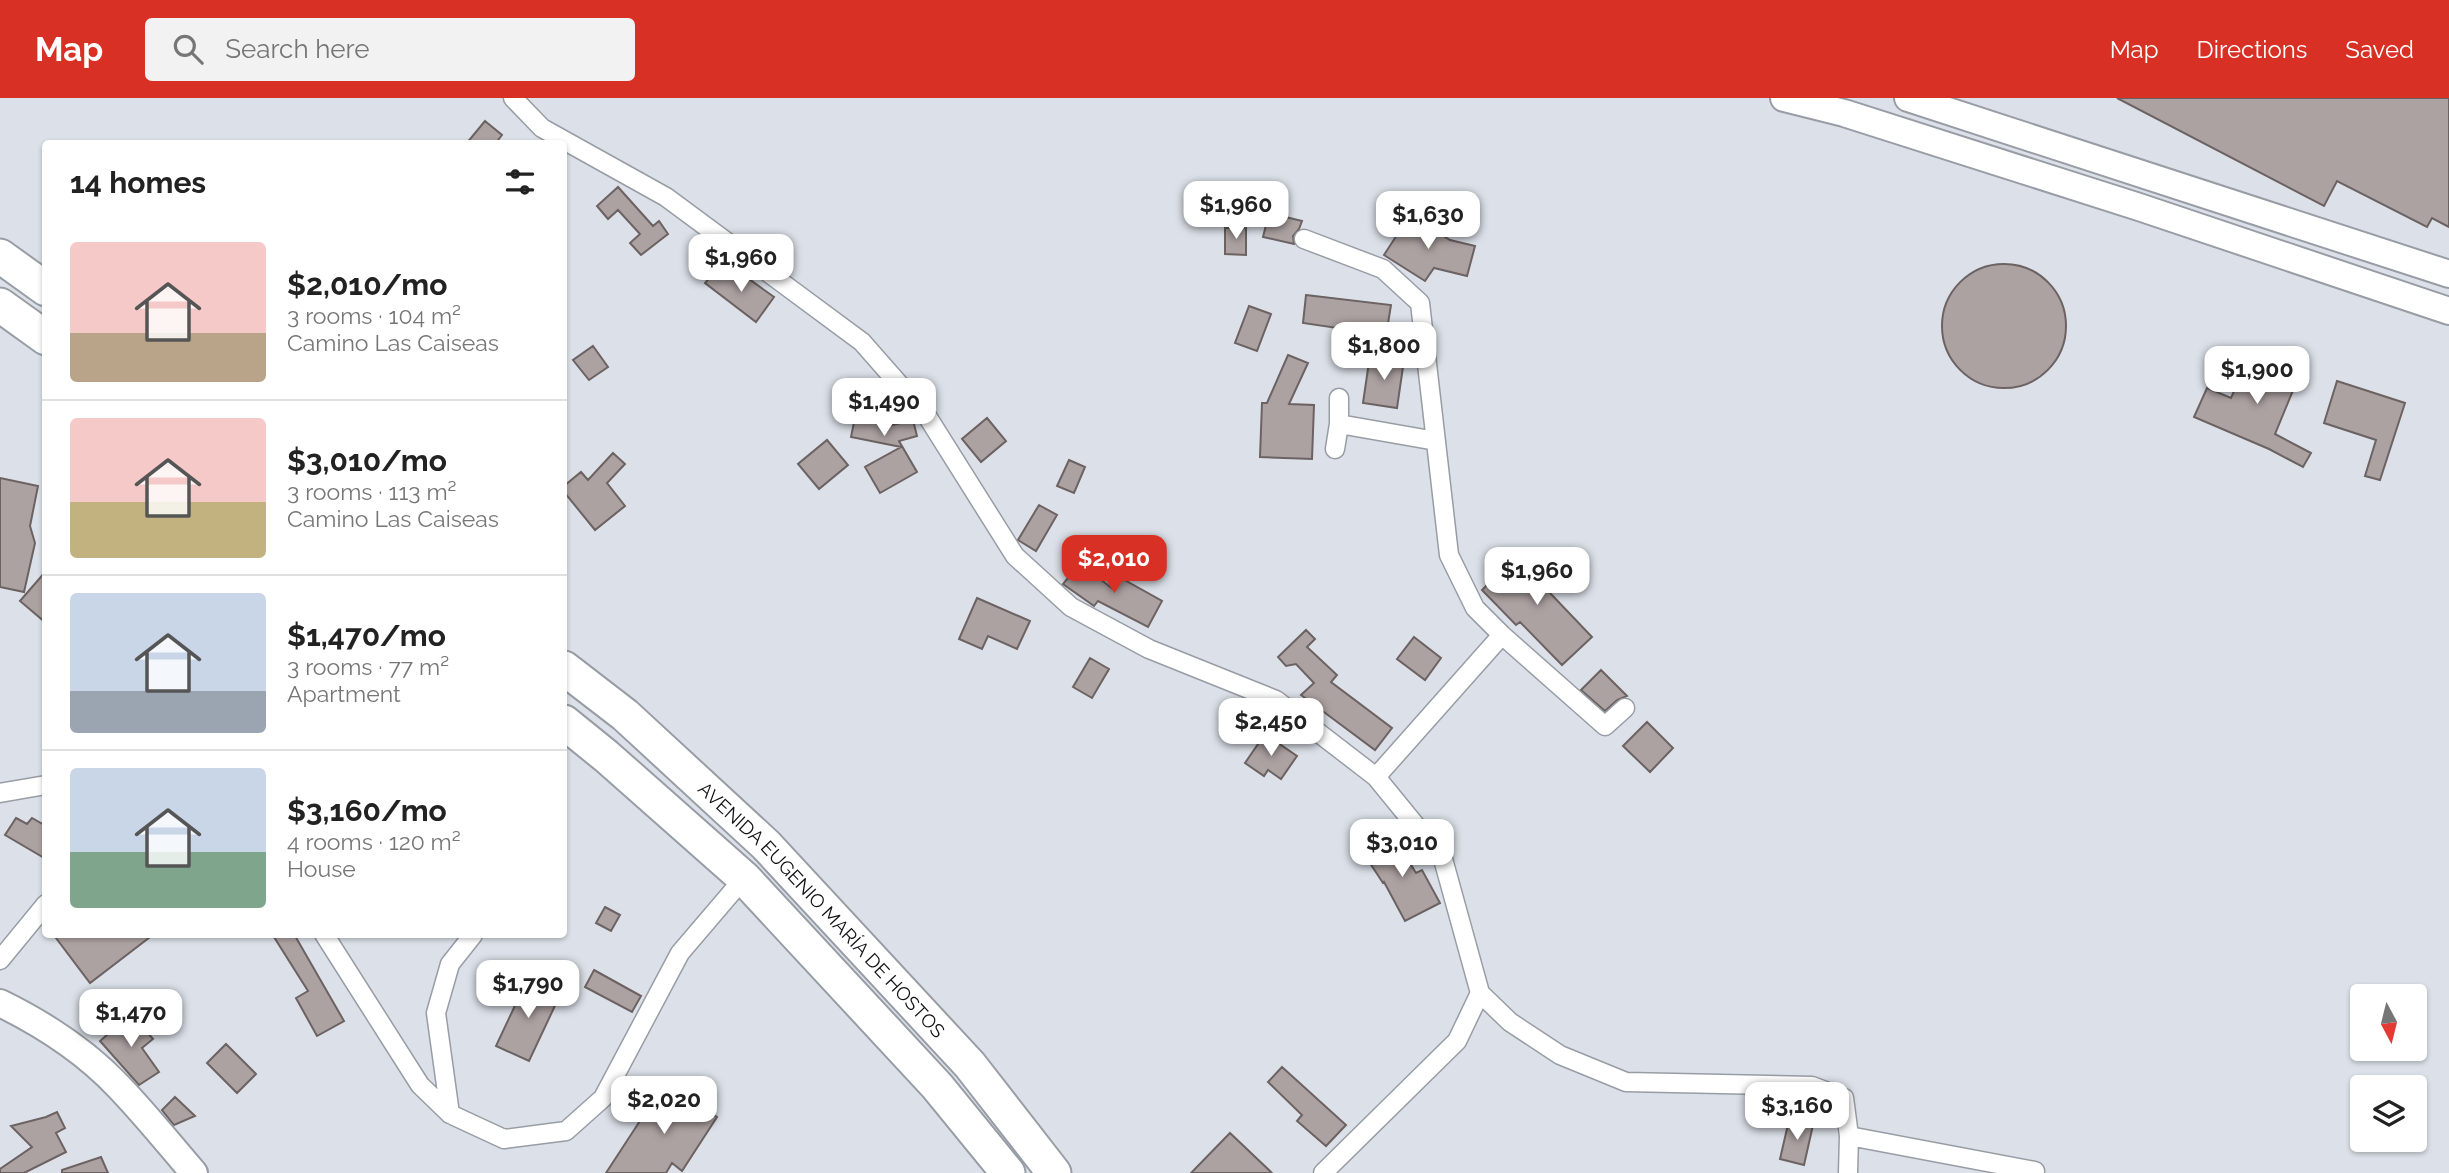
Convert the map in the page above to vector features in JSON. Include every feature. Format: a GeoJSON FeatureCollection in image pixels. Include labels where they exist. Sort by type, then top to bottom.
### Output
{"type":"FeatureCollection","features":[{"type":"Feature","properties":{"kind":"highway"},"geometry":{"type":"LineString","coordinates":[[0,256],[42,286]]}},
{"type":"Feature","properties":{"kind":"highway"},"geometry":{"type":"LineString","coordinates":[[0,305],[42,335]]}},
{"type":"Feature","properties":{"kind":"highway","name":"AVENIDA EUGENIO MARÍA DE HOSTOS"},"geometry":{"type":"LineString","coordinates":[[567,670],[625,715],[766,845],[970,1065],[1054,1173]]}},
{"type":"Feature","properties":{"kind":"highway","name":"AVENIDA EUGENIO MARÍA DE HOSTOS"},"geometry":{"type":"LineString","coordinates":[[567,724],[606,755],[744,878],[937,1086],[1008,1173]]}},
{"type":"Feature","properties":{"kind":"street"},"geometry":{"type":"LineString","coordinates":[[513,98],[542,128],[564,140]]}},
{"type":"Feature","properties":{"kind":"street"},"geometry":{"type":"LineString","coordinates":[[1784,98],[1844,113],[2139,207],[2449,311]]}},
{"type":"Feature","properties":{"kind":"street"},"geometry":{"type":"LineString","coordinates":[[1919,137],[1919,101],[2449,274]]}},
{"type":"Feature","properties":{"kind":"street"},"geometry":{"type":"LineString","coordinates":[[567,142],[666,197],[862,342],[927,416],[1015,556],[1071,607],[1149,649],[1276,700],[1376,777],[1443,859],[1480,993],[1510,1022],[1560,1055],[1626,1082],[1812,1086],[1844,1098],[1849,1136],[1848,1173]]}},
{"type":"Feature","properties":{"kind":"street"},"geometry":{"type":"LineString","coordinates":[[1304,239],[1382,269],[1420,303],[1449,555],[1475,608],[1605,726],[1625,708]]}},
{"type":"Feature","properties":{"kind":"street"},"geometry":{"type":"LineString","coordinates":[[1335,449],[1339,398]]}},
{"type":"Feature","properties":{"kind":"street"},"geometry":{"type":"LineString","coordinates":[[1339,424],[1436,440]]}},
{"type":"Feature","properties":{"kind":"street"},"geometry":{"type":"LineString","coordinates":[[1376,777],[1502,635]]}},
{"type":"Feature","properties":{"kind":"street"},"geometry":{"type":"LineString","coordinates":[[0,793],[42,786]]}},
{"type":"Feature","properties":{"kind":"street"},"geometry":{"type":"LineString","coordinates":[[327,938],[420,1085],[450,1114],[504,1139],[566,1131],[603,1098],[680,953],[744,878]]}},
{"type":"Feature","properties":{"kind":"street"},"geometry":{"type":"LineString","coordinates":[[0,960],[42,909]]}},
{"type":"Feature","properties":{"kind":"street"},"geometry":{"type":"LineString","coordinates":[[450,1114],[436,1013],[450,964],[471,938]]}},
{"type":"Feature","properties":{"kind":"street"},"geometry":{"type":"LineString","coordinates":[[1322,1173],[1457,1041],[1480,993]]}},
{"type":"Feature","properties":{"kind":"street"},"geometry":{"type":"LineString","coordinates":[[0,1003],[26,1015],[67,1043],[118,1086],[194,1173]]}},
{"type":"Feature","properties":{"kind":"street"},"geometry":{"type":"LineString","coordinates":[[1849,1136],[2035,1171]]}},
{"type":"Feature","properties":{"kind":"building"},"geometry":{"type":"Polygon","coordinates":[[[2117,98],[2449,98],[2449,227],[2432,218],[2427,227],[2337,181],[2324,206],[2117,98]]]}},
{"type":"Feature","properties":{"kind":"building"},"geometry":{"type":"Polygon","coordinates":[[[485,121],[502,135],[498,140],[469,140],[485,121]]]}},
{"type":"Feature","properties":{"kind":"building"},"geometry":{"type":"Polygon","coordinates":[[[618,187],[653,226],[659,221],[668,234],[641,255],[630,243],[640,234],[618,210],[608,219],[597,206],[618,187]]]}},
{"type":"Feature","properties":{"kind":"building"},"geometry":{"type":"Polygon","coordinates":[[[1269,213],[1302,221],[1293,236],[1294,244],[1263,237],[1269,213]]]}},
{"type":"Feature","properties":{"kind":"building"},"geometry":{"type":"Polygon","coordinates":[[[1410,215],[1450,240],[1475,246],[1467,276],[1434,268],[1425,281],[1384,255],[1410,215]]]}},
{"type":"Feature","properties":{"kind":"building"},"geometry":{"type":"Polygon","coordinates":[[[1225,228],[1246,228],[1246,255],[1225,254],[1225,228]]]}},
{"type":"Feature","properties":{"kind":"building"},"geometry":{"type":"Polygon","coordinates":[[[2004,264],[2028,268],[2048,282],[2062,302],[2066,326],[2062,350],[2048,370],[2028,384],[2004,388],[1980,384],[1960,370],[1946,350],[1942,326],[1946,302],[1960,282],[1980,268],[2004,264]]]}},
{"type":"Feature","properties":{"kind":"building"},"geometry":{"type":"Polygon","coordinates":[[[719,267],[743,287],[749,279],[774,297],[756,322],[705,283],[719,267]]]}},
{"type":"Feature","properties":{"kind":"building"},"geometry":{"type":"Polygon","coordinates":[[[1306,295],[1391,305],[1384,348],[1356,344],[1358,331],[1303,323],[1306,295]]]}},
{"type":"Feature","properties":{"kind":"building"},"geometry":{"type":"Polygon","coordinates":[[[1249,306],[1271,314],[1257,351],[1235,343],[1249,306]]]}},
{"type":"Feature","properties":{"kind":"building"},"geometry":{"type":"Polygon","coordinates":[[[593,346],[608,367],[589,380],[573,360],[593,346]]]}},
{"type":"Feature","properties":{"kind":"building"},"geometry":{"type":"Polygon","coordinates":[[[2252,350],[2301,371],[2275,434],[2311,453],[2303,467],[2269,449],[2194,417],[2207,388],[2231,398],[2252,350]]]}},
{"type":"Feature","properties":{"kind":"building"},"geometry":{"type":"Polygon","coordinates":[[[1288,355],[1308,363],[1289,404],[1314,405],[1312,459],[1260,457],[1262,403],[1267,403],[1288,355]]]}},
{"type":"Feature","properties":{"kind":"building"},"geometry":{"type":"Polygon","coordinates":[[[1370,355],[1404,360],[1397,408],[1363,403],[1370,355]]]}},
{"type":"Feature","properties":{"kind":"building"},"geometry":{"type":"Polygon","coordinates":[[[2337,381],[2405,403],[2380,480],[2365,476],[2376,440],[2324,423],[2337,381]]]}},
{"type":"Feature","properties":{"kind":"building"},"geometry":{"type":"Polygon","coordinates":[[[861,388],[893,395],[888,426],[913,420],[917,436],[899,441],[917,472],[880,493],[865,467],[901,447],[851,437],[861,388]]]}},
{"type":"Feature","properties":{"kind":"building"},"geometry":{"type":"Polygon","coordinates":[[[987,418],[1006,441],[981,462],[962,439],[987,418]]]}},
{"type":"Feature","properties":{"kind":"building"},"geometry":{"type":"Polygon","coordinates":[[[827,440],[848,465],[819,489],[798,464],[827,440]]]}},
{"type":"Feature","properties":{"kind":"building"},"geometry":{"type":"Polygon","coordinates":[[[613,453],[625,464],[607,483],[625,506],[595,530],[567,496],[567,484],[581,472],[588,480],[613,453]]]}},
{"type":"Feature","properties":{"kind":"building"},"geometry":{"type":"Polygon","coordinates":[[[1069,460],[1085,467],[1074,493],[1057,486],[1069,460]]]}},
{"type":"Feature","properties":{"kind":"building"},"geometry":{"type":"Polygon","coordinates":[[[0,478],[38,486],[30,526],[35,543],[24,592],[0,587],[0,478]]]}},
{"type":"Feature","properties":{"kind":"building"},"geometry":{"type":"Polygon","coordinates":[[[1039,505],[1057,515],[1036,551],[1018,540],[1039,505]]]}},
{"type":"Feature","properties":{"kind":"building"},"geometry":{"type":"Polygon","coordinates":[[[1523,550],[1558,586],[1550,593],[1592,637],[1562,665],[1520,622],[1516,625],[1482,590],[1523,550]]]}},
{"type":"Feature","properties":{"kind":"building"},"geometry":{"type":"Polygon","coordinates":[[[1080,563],[1114,590],[1121,578],[1162,601],[1148,627],[1098,601],[1094,606],[1063,584],[1080,563]]]}},
{"type":"Feature","properties":{"kind":"building"},"geometry":{"type":"Polygon","coordinates":[[[42,576],[42,620],[20,601],[42,576]]]}},
{"type":"Feature","properties":{"kind":"building"},"geometry":{"type":"Polygon","coordinates":[[[977,598],[1030,621],[1017,649],[988,636],[982,649],[959,639],[977,598]]]}},
{"type":"Feature","properties":{"kind":"building"},"geometry":{"type":"Polygon","coordinates":[[[1306,630],[1315,639],[1307,647],[1337,675],[1331,682],[1392,728],[1375,750],[1301,695],[1314,683],[1296,664],[1286,666],[1278,657],[1306,630]]]}},
{"type":"Feature","properties":{"kind":"building"},"geometry":{"type":"Polygon","coordinates":[[[1414,637],[1441,658],[1425,680],[1397,659],[1414,637]]]}},
{"type":"Feature","properties":{"kind":"building"},"geometry":{"type":"Polygon","coordinates":[[[1090,658],[1109,669],[1092,698],[1073,687],[1090,658]]]}},
{"type":"Feature","properties":{"kind":"building"},"geometry":{"type":"Polygon","coordinates":[[[1601,670],[1627,696],[1617,700],[1605,711],[1581,690],[1601,670]]]}},
{"type":"Feature","properties":{"kind":"building"},"geometry":{"type":"Polygon","coordinates":[[[1647,722],[1673,748],[1650,772],[1623,746],[1647,722]]]}},
{"type":"Feature","properties":{"kind":"building"},"geometry":{"type":"Polygon","coordinates":[[[1265,734],[1297,756],[1281,779],[1268,770],[1264,776],[1245,763],[1265,734]]]}},
{"type":"Feature","properties":{"kind":"building"},"geometry":{"type":"Polygon","coordinates":[[[16,818],[27,824],[32,818],[42,824],[42,857],[5,835],[16,818]]]}},
{"type":"Feature","properties":{"kind":"building"},"geometry":{"type":"Polygon","coordinates":[[[1393,836],[1416,873],[1422,870],[1440,903],[1405,921],[1384,882],[1364,854],[1393,836]]]}},
{"type":"Feature","properties":{"kind":"building"},"geometry":{"type":"Polygon","coordinates":[[[605,907],[620,915],[611,931],[596,923],[605,907]]]}},
{"type":"Feature","properties":{"kind":"building"},"geometry":{"type":"Polygon","coordinates":[[[56,938],[149,938],[90,983],[56,938]]]}},
{"type":"Feature","properties":{"kind":"building"},"geometry":{"type":"Polygon","coordinates":[[[275,938],[296,938],[344,1021],[317,1036],[296,998],[308,991],[275,938]]]}},
{"type":"Feature","properties":{"kind":"building"},"geometry":{"type":"Polygon","coordinates":[[[594,970],[641,996],[632,1012],[585,987],[594,970]]]}},
{"type":"Feature","properties":{"kind":"building"},"geometry":{"type":"Polygon","coordinates":[[[527,980],[560,995],[529,1061],[496,1046],[527,980]]]}},
{"type":"Feature","properties":{"kind":"building"},"geometry":{"type":"Polygon","coordinates":[[[131,1014],[153,1039],[142,1048],[159,1072],[139,1085],[100,1041],[131,1014]]]}},
{"type":"Feature","properties":{"kind":"building"},"geometry":{"type":"Polygon","coordinates":[[[226,1044],[256,1074],[237,1093],[207,1063],[226,1044]]]}},
{"type":"Feature","properties":{"kind":"building"},"geometry":{"type":"Polygon","coordinates":[[[1282,1067],[1346,1125],[1326,1146],[1297,1121],[1302,1115],[1268,1082],[1282,1067]]]}},
{"type":"Feature","properties":{"kind":"building"},"geometry":{"type":"Polygon","coordinates":[[[664,1084],[717,1117],[682,1171],[672,1163],[666,1173],[606,1173],[664,1084]]]}},
{"type":"Feature","properties":{"kind":"building"},"geometry":{"type":"Polygon","coordinates":[[[175,1097],[195,1116],[174,1125],[162,1110],[175,1097]]]}},
{"type":"Feature","properties":{"kind":"building"},"geometry":{"type":"Polygon","coordinates":[[[57,1112],[65,1128],[56,1133],[66,1152],[24,1173],[0,1173],[0,1169],[32,1147],[11,1126],[57,1112]]]}},
{"type":"Feature","properties":{"kind":"building"},"geometry":{"type":"Polygon","coordinates":[[[1789,1120],[1813,1125],[1804,1165],[1780,1159],[1789,1120]]]}},
{"type":"Feature","properties":{"kind":"building"},"geometry":{"type":"Polygon","coordinates":[[[1230,1133],[1272,1173],[1191,1173],[1230,1133]]]}},
{"type":"Feature","properties":{"kind":"building"},"geometry":{"type":"Polygon","coordinates":[[[101,1157],[108,1173],[62,1173],[62,1170],[101,1157]]]}}]}
